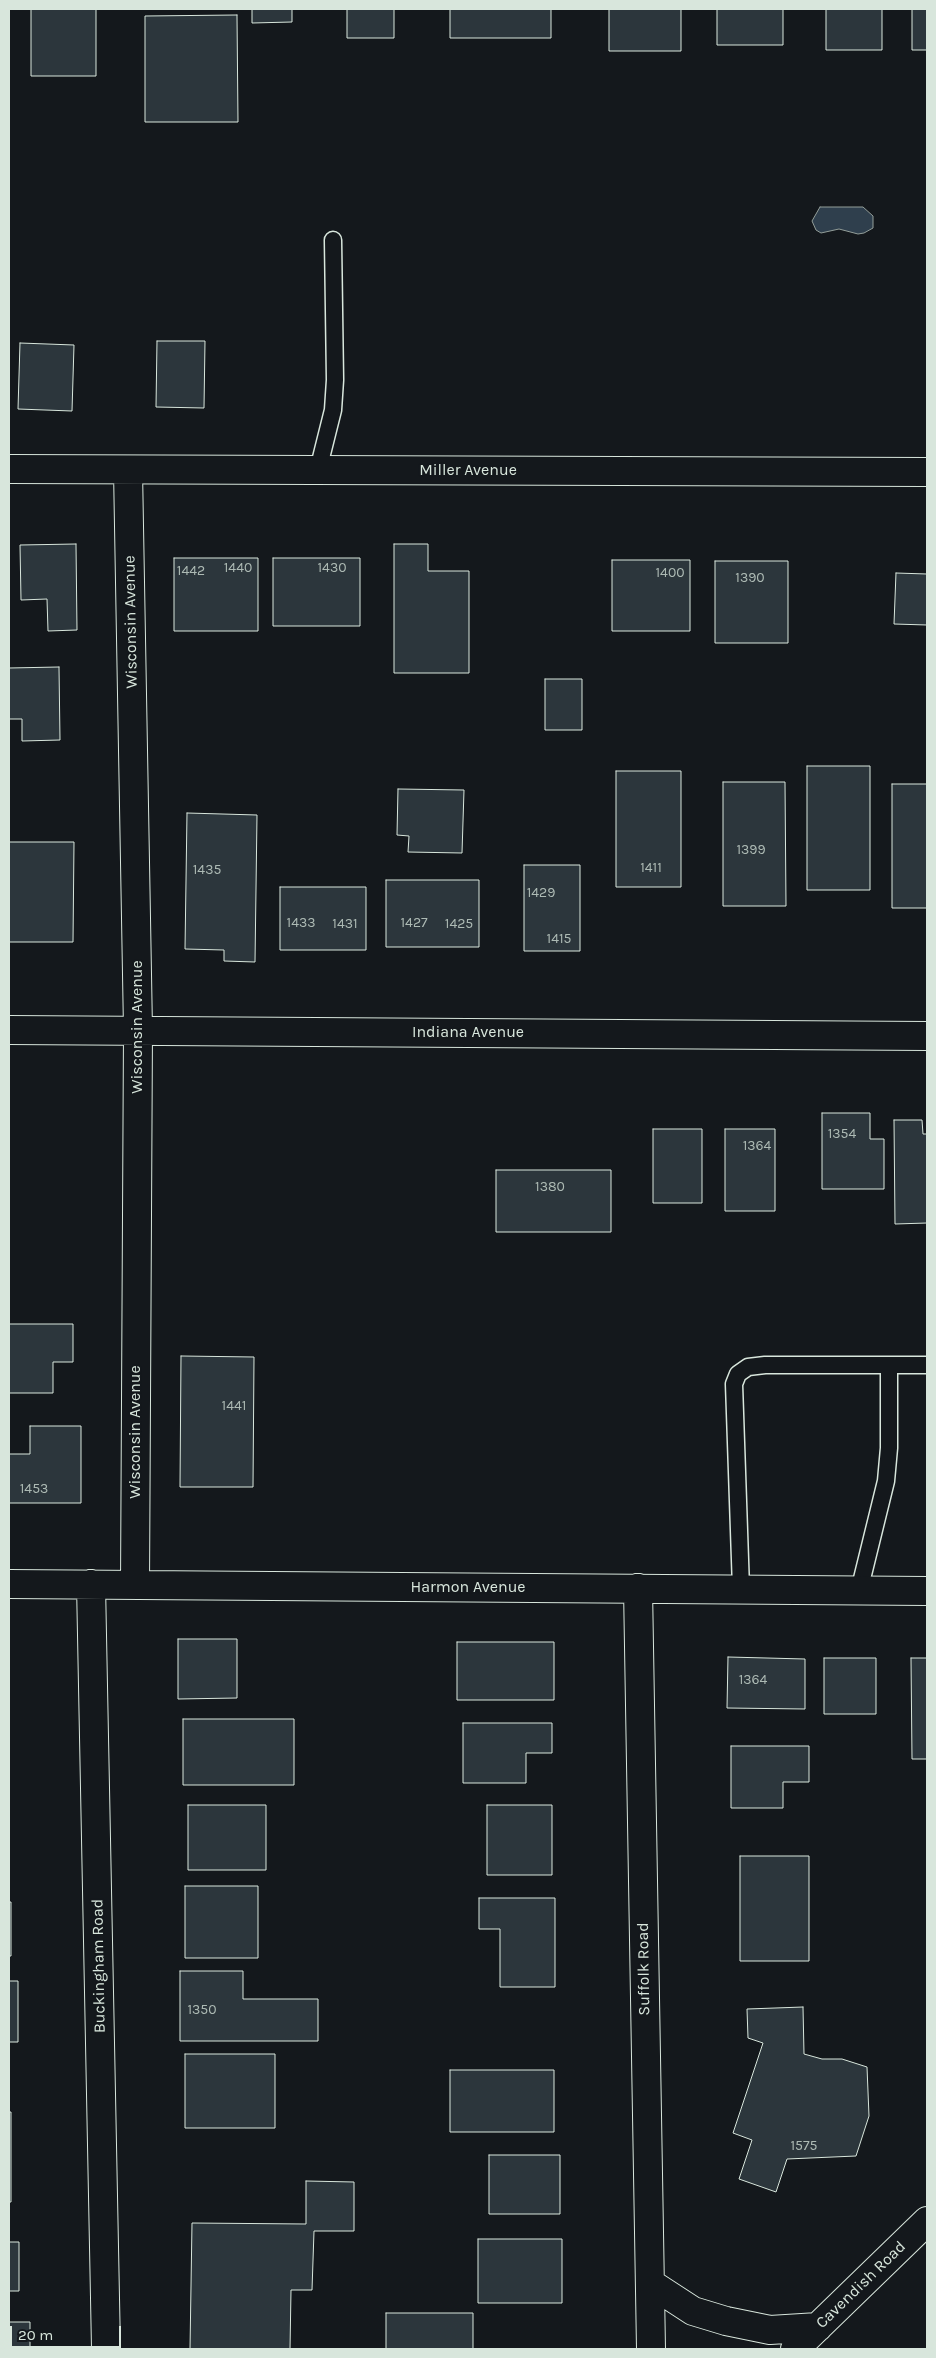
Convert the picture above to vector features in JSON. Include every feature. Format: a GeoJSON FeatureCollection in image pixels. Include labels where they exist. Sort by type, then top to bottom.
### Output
{"type":"FeatureCollection","features":[{"type":"Feature","properties":{"kind":"street","name":"Miller Avenue"},"geometry":{"type":"LineString","coordinates":[[9,469],[927,472]]}},
{"type":"Feature","properties":{"kind":"street","name":"Wisconsin Avenue"},"geometry":{"type":"LineString","coordinates":[[128,470],[138,1030],[134,1584]]}},
{"type":"Feature","properties":{"kind":"street","name":"Indiana Avenue"},"geometry":{"type":"LineString","coordinates":[[9,1030],[927,1036]]}},
{"type":"Feature","properties":{"kind":"street","name":"Harmon Avenue"},"geometry":{"type":"LineString","coordinates":[[9,1584],[927,1591]]}},
{"type":"Feature","properties":{"kind":"street","name":"Buckingham Road"},"geometry":{"type":"LineString","coordinates":[[91,1584],[106,2349]]}},
{"type":"Feature","properties":{"kind":"street","name":"Suffolk Road"},"geometry":{"type":"LineString","coordinates":[[638,1588],[651,2349]]}},
{"type":"Feature","properties":{"kind":"street","name":"Cavendish Road"},"geometry":{"type":"LineString","coordinates":[[795,2349],[927,2221]]}},
{"type":"Feature","properties":{"kind":"street"},"geometry":{"type":"LineString","coordinates":[[650,2282],[693,2311],[726,2322],[770,2330],[818,2327]]}},
{"type":"Feature","properties":{"kind":"lane"},"geometry":{"type":"LineString","coordinates":[[318,470],[333,410],[335,387],[333,240]]}},
{"type":"Feature","properties":{"kind":"lane"},"geometry":{"type":"LineString","coordinates":[[742,1589],[734,1384],[738,1374],[748,1367],[765,1365],[927,1365]]}},
{"type":"Feature","properties":{"kind":"lane"},"geometry":{"type":"LineString","coordinates":[[859,1590],[886,1481],[889,1448],[889,1365]]}},
{"type":"Feature","properties":{"kind":"water"},"geometry":{"type":"Polygon","coordinates":[[[820,207],[863,207],[873,216],[873,228],[858,234],[839,229],[821,233],[816,230],[812,221],[820,207]]]}},
{"type":"Feature","properties":{"kind":"building"},"geometry":{"type":"Polygon","coordinates":[[[31,9],[96,9],[96,76],[31,76],[31,9]]]}},
{"type":"Feature","properties":{"kind":"building"},"geometry":{"type":"Polygon","coordinates":[[[252,9],[292,9],[292,22],[252,23],[252,9]]]}},
{"type":"Feature","properties":{"kind":"building"},"geometry":{"type":"Polygon","coordinates":[[[347,9],[394,9],[394,38],[347,38],[347,9]]]}},
{"type":"Feature","properties":{"kind":"building"},"geometry":{"type":"Polygon","coordinates":[[[450,9],[551,9],[551,38],[450,38],[450,9]]]}},
{"type":"Feature","properties":{"kind":"building"},"geometry":{"type":"Polygon","coordinates":[[[609,9],[681,9],[681,51],[609,51],[609,9]]]}},
{"type":"Feature","properties":{"kind":"building"},"geometry":{"type":"Polygon","coordinates":[[[717,9],[783,9],[783,45],[717,45],[717,9]]]}},
{"type":"Feature","properties":{"kind":"building"},"geometry":{"type":"Polygon","coordinates":[[[826,9],[882,9],[882,50],[826,50],[826,9]]]}},
{"type":"Feature","properties":{"kind":"building"},"geometry":{"type":"Polygon","coordinates":[[[912,9],[927,9],[927,50],[912,50],[912,9]]]}},
{"type":"Feature","properties":{"kind":"building"},"geometry":{"type":"Polygon","coordinates":[[[237,15],[238,122],[145,122],[145,16],[237,15]]]}},
{"type":"Feature","properties":{"kind":"building"},"geometry":{"type":"Polygon","coordinates":[[[157,341],[205,341],[204,408],[156,407],[157,341]]]}},
{"type":"Feature","properties":{"kind":"building"},"geometry":{"type":"Polygon","coordinates":[[[20,343],[74,345],[72,411],[18,409],[20,343]]]}},
{"type":"Feature","properties":{"kind":"building"},"geometry":{"type":"Polygon","coordinates":[[[76,544],[77,630],[48,631],[47,599],[21,600],[20,545],[76,544]]]}},
{"type":"Feature","properties":{"kind":"building"},"geometry":{"type":"Polygon","coordinates":[[[394,544],[428,544],[428,571],[469,571],[469,673],[394,673],[394,544]]]}},
{"type":"Feature","properties":{"kind":"building"},"geometry":{"type":"Polygon","coordinates":[[[174,558],[258,558],[258,631],[174,631],[174,558]]]}},
{"type":"Feature","properties":{"kind":"building"},"geometry":{"type":"Polygon","coordinates":[[[273,558],[360,558],[360,626],[273,626],[273,558]]]}},
{"type":"Feature","properties":{"kind":"building"},"geometry":{"type":"Polygon","coordinates":[[[612,560],[690,560],[690,631],[612,631],[612,560]]]}},
{"type":"Feature","properties":{"kind":"building"},"geometry":{"type":"Polygon","coordinates":[[[715,561],[788,561],[788,643],[715,643],[715,561]]]}},
{"type":"Feature","properties":{"kind":"building"},"geometry":{"type":"Polygon","coordinates":[[[896,573],[927,574],[927,625],[894,624],[896,573]]]}},
{"type":"Feature","properties":{"kind":"building"},"geometry":{"type":"Polygon","coordinates":[[[59,667],[60,740],[22,741],[22,719],[9,719],[9,668],[59,667]]]}},
{"type":"Feature","properties":{"kind":"building"},"geometry":{"type":"Polygon","coordinates":[[[545,679],[582,679],[582,730],[545,730],[545,679]]]}},
{"type":"Feature","properties":{"kind":"building"},"geometry":{"type":"Polygon","coordinates":[[[807,766],[870,766],[870,890],[807,890],[807,766]]]}},
{"type":"Feature","properties":{"kind":"building"},"geometry":{"type":"Polygon","coordinates":[[[616,771],[681,771],[681,887],[616,887],[616,771]]]}},
{"type":"Feature","properties":{"kind":"building"},"geometry":{"type":"Polygon","coordinates":[[[723,782],[785,782],[786,906],[723,906],[723,782]]]}},
{"type":"Feature","properties":{"kind":"building"},"geometry":{"type":"Polygon","coordinates":[[[892,784],[927,784],[927,908],[892,908],[892,784]]]}},
{"type":"Feature","properties":{"kind":"building"},"geometry":{"type":"Polygon","coordinates":[[[398,789],[464,790],[462,853],[408,852],[409,836],[397,835],[398,789]]]}},
{"type":"Feature","properties":{"kind":"building"},"geometry":{"type":"Polygon","coordinates":[[[187,813],[257,815],[255,962],[224,961],[224,950],[185,949],[187,813]]]}},
{"type":"Feature","properties":{"kind":"building"},"geometry":{"type":"Polygon","coordinates":[[[9,842],[74,842],[73,942],[9,942],[9,842]]]}},
{"type":"Feature","properties":{"kind":"building"},"geometry":{"type":"Polygon","coordinates":[[[524,865],[580,865],[580,951],[524,951],[524,865]]]}},
{"type":"Feature","properties":{"kind":"building"},"geometry":{"type":"Polygon","coordinates":[[[386,880],[479,880],[479,947],[386,947],[386,880]]]}},
{"type":"Feature","properties":{"kind":"building"},"geometry":{"type":"Polygon","coordinates":[[[280,887],[366,887],[366,950],[280,950],[280,887]]]}},
{"type":"Feature","properties":{"kind":"building"},"geometry":{"type":"Polygon","coordinates":[[[822,1113],[870,1113],[870,1139],[884,1139],[884,1189],[822,1189],[822,1113]]]}},
{"type":"Feature","properties":{"kind":"building"},"geometry":{"type":"Polygon","coordinates":[[[894,1120],[922,1120],[923,1134],[927,1134],[927,1223],[895,1224],[894,1120]]]}},
{"type":"Feature","properties":{"kind":"building"},"geometry":{"type":"Polygon","coordinates":[[[653,1129],[702,1129],[702,1203],[653,1203],[653,1129]]]}},
{"type":"Feature","properties":{"kind":"building"},"geometry":{"type":"Polygon","coordinates":[[[725,1129],[775,1129],[775,1211],[725,1211],[725,1129]]]}},
{"type":"Feature","properties":{"kind":"building"},"geometry":{"type":"Polygon","coordinates":[[[496,1170],[611,1170],[611,1232],[496,1232],[496,1170]]]}},
{"type":"Feature","properties":{"kind":"building"},"geometry":{"type":"Polygon","coordinates":[[[9,1324],[73,1324],[73,1362],[53,1362],[53,1393],[9,1393],[9,1324]]]}},
{"type":"Feature","properties":{"kind":"building"},"geometry":{"type":"Polygon","coordinates":[[[181,1356],[254,1357],[253,1487],[180,1487],[181,1356]]]}},
{"type":"Feature","properties":{"kind":"building"},"geometry":{"type":"Polygon","coordinates":[[[30,1426],[81,1426],[81,1503],[9,1503],[9,1454],[30,1454],[30,1426]]]}},
{"type":"Feature","properties":{"kind":"building"},"geometry":{"type":"Polygon","coordinates":[[[178,1639],[237,1639],[237,1698],[178,1699],[178,1639]]]}},
{"type":"Feature","properties":{"kind":"building"},"geometry":{"type":"Polygon","coordinates":[[[457,1642],[554,1642],[554,1700],[457,1700],[457,1642]]]}},
{"type":"Feature","properties":{"kind":"building"},"geometry":{"type":"Polygon","coordinates":[[[728,1657],[805,1659],[805,1709],[727,1708],[728,1657]]]}},
{"type":"Feature","properties":{"kind":"building"},"geometry":{"type":"Polygon","coordinates":[[[824,1658],[876,1658],[876,1714],[824,1714],[824,1658]]]}},
{"type":"Feature","properties":{"kind":"building"},"geometry":{"type":"Polygon","coordinates":[[[911,1658],[927,1658],[927,1759],[912,1759],[911,1658]]]}},
{"type":"Feature","properties":{"kind":"building"},"geometry":{"type":"Polygon","coordinates":[[[183,1719],[294,1719],[294,1785],[183,1785],[183,1719]]]}},
{"type":"Feature","properties":{"kind":"building"},"geometry":{"type":"Polygon","coordinates":[[[463,1723],[552,1723],[552,1753],[526,1753],[526,1783],[463,1783],[463,1723]]]}},
{"type":"Feature","properties":{"kind":"building"},"geometry":{"type":"Polygon","coordinates":[[[731,1746],[809,1746],[809,1782],[783,1782],[783,1808],[731,1808],[731,1746]]]}},
{"type":"Feature","properties":{"kind":"building"},"geometry":{"type":"Polygon","coordinates":[[[188,1805],[266,1805],[266,1870],[188,1870],[188,1805]]]}},
{"type":"Feature","properties":{"kind":"building"},"geometry":{"type":"Polygon","coordinates":[[[487,1805],[552,1805],[552,1875],[487,1875],[487,1805]]]}},
{"type":"Feature","properties":{"kind":"building"},"geometry":{"type":"Polygon","coordinates":[[[740,1856],[809,1856],[809,1961],[740,1961],[740,1856]]]}},
{"type":"Feature","properties":{"kind":"building"},"geometry":{"type":"Polygon","coordinates":[[[185,1886],[258,1886],[258,1958],[185,1958],[185,1886]]]}},
{"type":"Feature","properties":{"kind":"building"},"geometry":{"type":"Polygon","coordinates":[[[479,1898],[555,1898],[555,1987],[500,1987],[500,1929],[479,1929],[479,1898]]]}},
{"type":"Feature","properties":{"kind":"building"},"geometry":{"type":"Polygon","coordinates":[[[9,1902],[11,1902],[11,1956],[9,1956],[9,1902]]]}},
{"type":"Feature","properties":{"kind":"building"},"geometry":{"type":"Polygon","coordinates":[[[180,1971],[243,1971],[243,1999],[318,1999],[318,2041],[180,2041],[180,1971]]]}},
{"type":"Feature","properties":{"kind":"building"},"geometry":{"type":"Polygon","coordinates":[[[9,1981],[18,1981],[18,2042],[9,2042],[9,1981]]]}},
{"type":"Feature","properties":{"kind":"building"},"geometry":{"type":"Polygon","coordinates":[[[803,2007],[804,2054],[822,2059],[842,2059],[867,2067],[869,2116],[856,2156],[787,2159],[776,2192],[739,2179],[752,2140],[733,2133],[763,2043],[748,2038],[747,2009],[803,2007]]]}},
{"type":"Feature","properties":{"kind":"building"},"geometry":{"type":"Polygon","coordinates":[[[185,2054],[275,2054],[275,2128],[185,2128],[185,2054]]]}},
{"type":"Feature","properties":{"kind":"building"},"geometry":{"type":"Polygon","coordinates":[[[450,2070],[554,2070],[554,2132],[450,2132],[450,2070]]]}},
{"type":"Feature","properties":{"kind":"building"},"geometry":{"type":"Polygon","coordinates":[[[9,2112],[11,2112],[11,2202],[9,2202],[9,2112]]]}},
{"type":"Feature","properties":{"kind":"building"},"geometry":{"type":"Polygon","coordinates":[[[489,2155],[560,2155],[560,2214],[489,2214],[489,2155]]]}},
{"type":"Feature","properties":{"kind":"building"},"geometry":{"type":"Polygon","coordinates":[[[306,2181],[354,2182],[354,2231],[314,2231],[312,2290],[291,2290],[290,2349],[190,2349],[192,2223],[306,2224],[306,2181]]]}},
{"type":"Feature","properties":{"kind":"building"},"geometry":{"type":"Polygon","coordinates":[[[478,2239],[562,2239],[562,2303],[478,2303],[478,2239]]]}},
{"type":"Feature","properties":{"kind":"building"},"geometry":{"type":"Polygon","coordinates":[[[9,2242],[19,2242],[19,2291],[9,2291],[9,2242]]]}},
{"type":"Feature","properties":{"kind":"building"},"geometry":{"type":"Polygon","coordinates":[[[386,2313],[473,2313],[473,2349],[386,2349],[386,2313]]]}},
{"type":"Feature","properties":{"kind":"building"},"geometry":{"type":"Polygon","coordinates":[[[9,2322],[30,2322],[30,2349],[9,2349],[9,2322]]]}}]}
